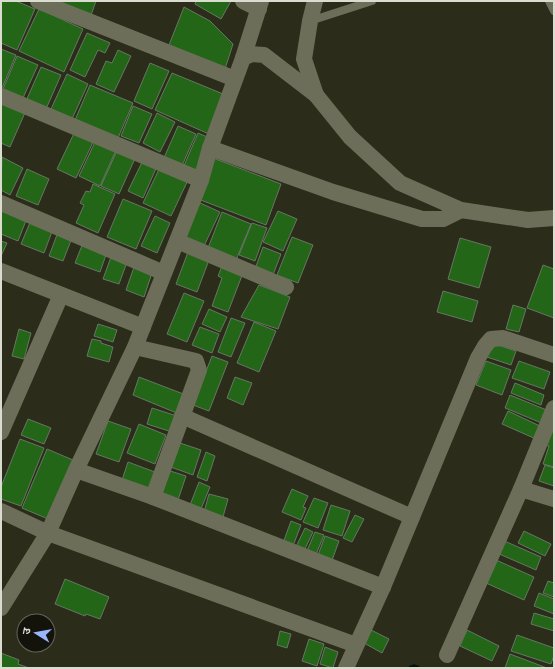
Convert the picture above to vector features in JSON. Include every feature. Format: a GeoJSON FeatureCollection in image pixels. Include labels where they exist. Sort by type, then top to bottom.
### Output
{"type":"FeatureCollection","features":[{"type":"Feature","properties":{"kind":"street"},"geometry":{"type":"LineString","coordinates":[[38,1],[235,79]]}},
{"type":"Feature","properties":{"kind":"street"},"geometry":{"type":"LineString","coordinates":[[1,608],[48,533],[76,470],[135,347],[177,242],[201,180],[210,148],[243,58],[260,5],[243,1]]}},
{"type":"Feature","properties":{"kind":"street"},"geometry":{"type":"LineString","coordinates":[[315,1],[310,21],[304,60],[316,95]]}},
{"type":"Feature","properties":{"kind":"street"},"geometry":{"type":"LineString","coordinates":[[243,58],[252,54],[264,55],[316,95],[350,137],[400,183],[462,210],[528,220],[554,218]]}},
{"type":"Feature","properties":{"kind":"street"},"geometry":{"type":"LineString","coordinates":[[1,96],[201,180]]}},
{"type":"Feature","properties":{"kind":"street"},"geometry":{"type":"LineString","coordinates":[[210,148],[333,192],[422,219],[443,219],[462,210]]}},
{"type":"Feature","properties":{"kind":"street"},"geometry":{"type":"LineString","coordinates":[[1,203],[164,273]]}},
{"type":"Feature","properties":{"kind":"street"},"geometry":{"type":"LineString","coordinates":[[177,242],[286,287]]}},
{"type":"Feature","properties":{"kind":"street"},"geometry":{"type":"LineString","coordinates":[[1,271],[143,327]]}},
{"type":"Feature","properties":{"kind":"street"},"geometry":{"type":"LineString","coordinates":[[1,432],[61,295]]}},
{"type":"Feature","properties":{"kind":"street"},"geometry":{"type":"LineString","coordinates":[[346,668],[383,587],[478,358],[485,346],[491,340],[503,338],[554,355]]}},
{"type":"Feature","properties":{"kind":"street"},"geometry":{"type":"LineString","coordinates":[[135,347],[196,361],[199,370],[154,497]]}},
{"type":"Feature","properties":{"kind":"street"},"geometry":{"type":"LineString","coordinates":[[448,655],[521,489],[554,408]]}},
{"type":"Feature","properties":{"kind":"street"},"geometry":{"type":"LineString","coordinates":[[182,416],[412,517]]}},
{"type":"Feature","properties":{"kind":"street"},"geometry":{"type":"LineString","coordinates":[[76,470],[154,497],[383,587]]}},
{"type":"Feature","properties":{"kind":"street"},"geometry":{"type":"LineString","coordinates":[[521,489],[554,499]]}},
{"type":"Feature","properties":{"kind":"street"},"geometry":{"type":"LineString","coordinates":[[1,511],[48,533],[356,645]]}},
{"type":"Feature","properties":{"kind":"lane"},"geometry":{"type":"LineString","coordinates":[[310,21],[372,1]]}},
{"type":"Feature","properties":{"kind":"lane"},"geometry":{"type":"LineString","coordinates":[[548,1],[554,11]]}},
{"type":"Feature","properties":{"kind":"building"},"geometry":{"type":"Polygon","coordinates":[[[1,1],[16,1],[35,9],[17,50],[1,43],[1,1]]]}},
{"type":"Feature","properties":{"kind":"building"},"geometry":{"type":"Polygon","coordinates":[[[58,1],[96,1],[90,18],[58,1]]]}},
{"type":"Feature","properties":{"kind":"building"},"geometry":{"type":"Polygon","coordinates":[[[196,1],[231,1],[221,19],[195,4],[196,1]]]}},
{"type":"Feature","properties":{"kind":"building"},"geometry":{"type":"Polygon","coordinates":[[[184,7],[210,21],[233,44],[225,69],[169,45],[184,7]]]}},
{"type":"Feature","properties":{"kind":"building"},"geometry":{"type":"Polygon","coordinates":[[[39,9],[83,29],[64,72],[19,51],[39,9]]]}},
{"type":"Feature","properties":{"kind":"building"},"geometry":{"type":"Polygon","coordinates":[[[87,33],[110,43],[105,53],[98,50],[85,77],[70,70],[87,33]]]}},
{"type":"Feature","properties":{"kind":"building"},"geometry":{"type":"Polygon","coordinates":[[[1,49],[16,55],[2,88],[1,87],[1,49]]]}},
{"type":"Feature","properties":{"kind":"building"},"geometry":{"type":"Polygon","coordinates":[[[118,50],[131,56],[114,92],[96,84],[106,61],[112,63],[118,50]]]}},
{"type":"Feature","properties":{"kind":"building"},"geometry":{"type":"Polygon","coordinates":[[[17,56],[38,65],[23,98],[3,89],[17,56]]]}},
{"type":"Feature","properties":{"kind":"building"},"geometry":{"type":"Polygon","coordinates":[[[150,63],[169,71],[152,109],[134,101],[150,63]]]}},
{"type":"Feature","properties":{"kind":"building"},"geometry":{"type":"Polygon","coordinates":[[[41,67],[61,75],[46,109],[26,101],[41,67]]]}},
{"type":"Feature","properties":{"kind":"building"},"geometry":{"type":"Polygon","coordinates":[[[172,73],[228,96],[211,135],[155,110],[172,73]]]}},
{"type":"Feature","properties":{"kind":"building"},"geometry":{"type":"Polygon","coordinates":[[[67,74],[88,84],[72,119],[51,109],[67,74]]]}},
{"type":"Feature","properties":{"kind":"building"},"geometry":{"type":"Polygon","coordinates":[[[90,85],[133,103],[118,138],[75,120],[90,85]]]}},
{"type":"Feature","properties":{"kind":"building"},"geometry":{"type":"Polygon","coordinates":[[[1,100],[27,108],[10,147],[1,143],[1,100]]]}},
{"type":"Feature","properties":{"kind":"building"},"geometry":{"type":"Polygon","coordinates":[[[133,106],[152,114],[139,143],[121,136],[133,106]]]}},
{"type":"Feature","properties":{"kind":"building"},"geometry":{"type":"Polygon","coordinates":[[[157,113],[175,122],[160,152],[143,143],[157,113]]]}},
{"type":"Feature","properties":{"kind":"building"},"geometry":{"type":"Polygon","coordinates":[[[178,126],[196,134],[181,168],[163,160],[178,126]]]}},
{"type":"Feature","properties":{"kind":"building"},"geometry":{"type":"Polygon","coordinates":[[[76,129],[95,138],[76,178],[57,169],[76,129]]]}},
{"type":"Feature","properties":{"kind":"building"},"geometry":{"type":"Polygon","coordinates":[[[198,133],[212,139],[197,174],[183,168],[198,133]]]}},
{"type":"Feature","properties":{"kind":"building"},"geometry":{"type":"Polygon","coordinates":[[[96,140],[116,150],[100,186],[79,176],[96,140]]]}},
{"type":"Feature","properties":{"kind":"building"},"geometry":{"type":"Polygon","coordinates":[[[119,146],[137,154],[119,194],[101,186],[119,146]]]}},
{"type":"Feature","properties":{"kind":"building"},"geometry":{"type":"Polygon","coordinates":[[[2,157],[23,168],[10,195],[1,190],[2,157]]]}},
{"type":"Feature","properties":{"kind":"building"},"geometry":{"type":"Polygon","coordinates":[[[144,158],[158,164],[143,198],[128,191],[144,158]]]}},
{"type":"Feature","properties":{"kind":"building"},"geometry":{"type":"Polygon","coordinates":[[[213,158],[281,184],[266,225],[198,199],[213,158]]]}},
{"type":"Feature","properties":{"kind":"building"},"geometry":{"type":"Polygon","coordinates":[[[161,165],[189,178],[171,216],[143,203],[161,165]]]}},
{"type":"Feature","properties":{"kind":"building"},"geometry":{"type":"Polygon","coordinates":[[[27,169],[49,179],[38,205],[16,196],[27,169]]]}},
{"type":"Feature","properties":{"kind":"building"},"geometry":{"type":"Polygon","coordinates":[[[93,184],[115,194],[98,233],[76,223],[84,205],[80,203],[86,191],[90,192],[93,184]]]}},
{"type":"Feature","properties":{"kind":"building"},"geometry":{"type":"Polygon","coordinates":[[[123,199],[152,211],[136,249],[107,237],[123,199]]]}},
{"type":"Feature","properties":{"kind":"building"},"geometry":{"type":"Polygon","coordinates":[[[198,202],[220,212],[204,246],[183,237],[198,202]]]}},
{"type":"Feature","properties":{"kind":"building"},"geometry":{"type":"Polygon","coordinates":[[[3,208],[27,218],[18,241],[1,234],[1,213],[3,208]]]}},
{"type":"Feature","properties":{"kind":"building"},"geometry":{"type":"Polygon","coordinates":[[[278,211],[297,219],[283,251],[263,242],[278,211]]]}},
{"type":"Feature","properties":{"kind":"building"},"geometry":{"type":"Polygon","coordinates":[[[222,212],[251,224],[236,260],[208,248],[222,212]]]}},
{"type":"Feature","properties":{"kind":"building"},"geometry":{"type":"Polygon","coordinates":[[[155,216],[170,223],[157,253],[141,246],[155,216]]]}},
{"type":"Feature","properties":{"kind":"building"},"geometry":{"type":"Polygon","coordinates":[[[31,220],[53,229],[44,253],[21,244],[31,220]]]}},
{"type":"Feature","properties":{"kind":"building"},"geometry":{"type":"Polygon","coordinates":[[[252,223],[267,228],[255,261],[239,255],[252,223]]]}},
{"type":"Feature","properties":{"kind":"building"},"geometry":{"type":"Polygon","coordinates":[[[58,232],[72,238],[63,261],[49,256],[58,232]]]}},
{"type":"Feature","properties":{"kind":"building"},"geometry":{"type":"Polygon","coordinates":[[[292,237],[313,245],[298,283],[277,275],[292,237]]]}},
{"type":"Feature","properties":{"kind":"building"},"geometry":{"type":"Polygon","coordinates":[[[460,238],[491,247],[479,288],[448,279],[460,238]]]}},
{"type":"Feature","properties":{"kind":"building"},"geometry":{"type":"Polygon","coordinates":[[[1,241],[7,243],[1,256],[1,241]]]}},
{"type":"Feature","properties":{"kind":"building"},"geometry":{"type":"Polygon","coordinates":[[[83,243],[107,252],[100,272],[75,263],[83,243]]]}},
{"type":"Feature","properties":{"kind":"building"},"geometry":{"type":"Polygon","coordinates":[[[263,247],[281,254],[273,275],[255,269],[263,247]]]}},
{"type":"Feature","properties":{"kind":"building"},"geometry":{"type":"Polygon","coordinates":[[[188,252],[209,260],[197,292],[176,284],[188,252]]]}},
{"type":"Feature","properties":{"kind":"building"},"geometry":{"type":"Polygon","coordinates":[[[111,257],[127,262],[119,284],[103,279],[111,257]]]}},
{"type":"Feature","properties":{"kind":"building"},"geometry":{"type":"Polygon","coordinates":[[[543,265],[554,269],[554,318],[527,308],[543,265]]]}},
{"type":"Feature","properties":{"kind":"building"},"geometry":{"type":"Polygon","coordinates":[[[222,266],[243,273],[228,312],[212,306],[222,278],[218,276],[222,266]]]}},
{"type":"Feature","properties":{"kind":"building"},"geometry":{"type":"Polygon","coordinates":[[[134,267],[152,273],[144,297],[126,290],[134,267]]]}},
{"type":"Feature","properties":{"kind":"building"},"geometry":{"type":"Polygon","coordinates":[[[259,285],[290,297],[278,329],[241,317],[259,285]]]}},
{"type":"Feature","properties":{"kind":"building"},"geometry":{"type":"Polygon","coordinates":[[[443,291],[478,301],[472,322],[437,312],[443,291]]]}},
{"type":"Feature","properties":{"kind":"building"},"geometry":{"type":"Polygon","coordinates":[[[184,293],[204,301],[187,342],[167,334],[184,293]]]}},
{"type":"Feature","properties":{"kind":"building"},"geometry":{"type":"Polygon","coordinates":[[[513,305],[526,309],[519,332],[506,329],[513,305]]]}},
{"type":"Feature","properties":{"kind":"building"},"geometry":{"type":"Polygon","coordinates":[[[209,309],[227,317],[220,332],[202,324],[209,309]]]}},
{"type":"Feature","properties":{"kind":"building"},"geometry":{"type":"Polygon","coordinates":[[[231,318],[245,323],[231,357],[218,352],[231,318]]]}},
{"type":"Feature","properties":{"kind":"building"},"geometry":{"type":"Polygon","coordinates":[[[254,322],[276,331],[259,372],[237,363],[254,322]]]}},
{"type":"Feature","properties":{"kind":"building"},"geometry":{"type":"Polygon","coordinates":[[[98,324],[117,330],[113,342],[94,336],[98,324]]]}},
{"type":"Feature","properties":{"kind":"building"},"geometry":{"type":"Polygon","coordinates":[[[200,327],[219,334],[212,353],[192,345],[200,327]]]}},
{"type":"Feature","properties":{"kind":"building"},"geometry":{"type":"Polygon","coordinates":[[[19,329],[31,333],[24,359],[12,356],[19,329]]]}},
{"type":"Feature","properties":{"kind":"building"},"geometry":{"type":"Polygon","coordinates":[[[92,339],[101,341],[101,343],[113,347],[109,362],[87,356],[92,339]]]}},
{"type":"Feature","properties":{"kind":"building"},"geometry":{"type":"Polygon","coordinates":[[[492,343],[516,351],[511,365],[487,357],[492,343]]]}},
{"type":"Feature","properties":{"kind":"building"},"geometry":{"type":"Polygon","coordinates":[[[212,356],[228,362],[209,411],[193,405],[212,356]]]}},
{"type":"Feature","properties":{"kind":"building"},"geometry":{"type":"Polygon","coordinates":[[[486,361],[511,370],[502,395],[476,385],[486,361]]]}},
{"type":"Feature","properties":{"kind":"building"},"geometry":{"type":"Polygon","coordinates":[[[519,361],[550,372],[544,389],[512,378],[519,361]]]}},
{"type":"Feature","properties":{"kind":"building"},"geometry":{"type":"Polygon","coordinates":[[[139,377],[186,395],[179,414],[133,395],[139,377]]]}},
{"type":"Feature","properties":{"kind":"building"},"geometry":{"type":"Polygon","coordinates":[[[235,377],[252,383],[243,405],[227,398],[235,377]]]}},
{"type":"Feature","properties":{"kind":"building"},"geometry":{"type":"Polygon","coordinates":[[[515,383],[544,395],[541,405],[511,393],[515,383]]]}},
{"type":"Feature","properties":{"kind":"building"},"geometry":{"type":"Polygon","coordinates":[[[510,395],[549,411],[544,424],[505,408],[510,395]]]}},
{"type":"Feature","properties":{"kind":"building"},"geometry":{"type":"Polygon","coordinates":[[[152,408],[177,416],[172,432],[147,424],[152,408]]]}},
{"type":"Feature","properties":{"kind":"building"},"geometry":{"type":"Polygon","coordinates":[[[508,411],[542,427],[536,439],[502,424],[508,411]]]}},
{"type":"Feature","properties":{"kind":"building"},"geometry":{"type":"Polygon","coordinates":[[[28,419],[51,428],[44,444],[21,435],[28,419]]]}},
{"type":"Feature","properties":{"kind":"building"},"geometry":{"type":"Polygon","coordinates":[[[108,421],[131,429],[119,462],[96,454],[108,421]]]}},
{"type":"Feature","properties":{"kind":"building"},"geometry":{"type":"Polygon","coordinates":[[[139,424],[166,435],[155,464],[127,453],[139,424]]]}},
{"type":"Feature","properties":{"kind":"building"},"geometry":{"type":"Polygon","coordinates":[[[554,428],[554,467],[543,464],[549,446],[545,445],[554,428]]]}},
{"type":"Feature","properties":{"kind":"building"},"geometry":{"type":"Polygon","coordinates":[[[20,439],[44,448],[21,506],[1,499],[1,487],[20,439]]]}},
{"type":"Feature","properties":{"kind":"building"},"geometry":{"type":"Polygon","coordinates":[[[177,442],[201,450],[193,475],[168,466],[177,442]]]}},
{"type":"Feature","properties":{"kind":"building"},"geometry":{"type":"Polygon","coordinates":[[[47,449],[73,460],[48,519],[22,508],[47,449]]]}},
{"type":"Feature","properties":{"kind":"building"},"geometry":{"type":"Polygon","coordinates":[[[206,452],[215,456],[207,481],[197,477],[206,452]]]}},
{"type":"Feature","properties":{"kind":"building"},"geometry":{"type":"Polygon","coordinates":[[[128,462],[155,472],[149,489],[122,480],[128,462]]]}},
{"type":"Feature","properties":{"kind":"building"},"geometry":{"type":"Polygon","coordinates":[[[545,465],[554,468],[554,486],[539,481],[545,465]]]}},
{"type":"Feature","properties":{"kind":"building"},"geometry":{"type":"Polygon","coordinates":[[[164,469],[186,476],[178,500],[157,492],[164,469]]]}},
{"type":"Feature","properties":{"kind":"building"},"geometry":{"type":"Polygon","coordinates":[[[199,482],[210,487],[201,509],[190,505],[199,482]]]}},
{"type":"Feature","properties":{"kind":"building"},"geometry":{"type":"Polygon","coordinates":[[[292,489],[308,496],[303,507],[306,508],[301,520],[282,512],[292,489]]]}},
{"type":"Feature","properties":{"kind":"building"},"geometry":{"type":"Polygon","coordinates":[[[209,494],[228,499],[223,517],[204,512],[209,494]]]}},
{"type":"Feature","properties":{"kind":"building"},"geometry":{"type":"Polygon","coordinates":[[[314,498],[328,503],[318,528],[303,522],[314,498]]]}},
{"type":"Feature","properties":{"kind":"building"},"geometry":{"type":"Polygon","coordinates":[[[331,505],[350,511],[342,536],[323,530],[331,505]]]}},
{"type":"Feature","properties":{"kind":"building"},"geometry":{"type":"Polygon","coordinates":[[[355,515],[364,519],[352,542],[343,538],[355,515]]]}},
{"type":"Feature","properties":{"kind":"building"},"geometry":{"type":"Polygon","coordinates":[[[291,521],[301,525],[293,546],[283,543],[291,521]]]}},
{"type":"Feature","properties":{"kind":"building"},"geometry":{"type":"Polygon","coordinates":[[[305,528],[313,532],[303,553],[295,549],[305,528]]]}},
{"type":"Feature","properties":{"kind":"building"},"geometry":{"type":"Polygon","coordinates":[[[524,531],[551,544],[545,556],[518,543],[524,531]]]}},
{"type":"Feature","properties":{"kind":"building"},"geometry":{"type":"Polygon","coordinates":[[[315,532],[324,535],[315,557],[306,553],[315,532]]]}},
{"type":"Feature","properties":{"kind":"building"},"geometry":{"type":"Polygon","coordinates":[[[325,536],[339,541],[331,563],[317,558],[325,536]]]}},
{"type":"Feature","properties":{"kind":"building"},"geometry":{"type":"Polygon","coordinates":[[[502,540],[541,557],[536,570],[497,553],[502,540]]]}},
{"type":"Feature","properties":{"kind":"building"},"geometry":{"type":"Polygon","coordinates":[[[496,560],[534,577],[524,600],[486,583],[496,560]]]}},
{"type":"Feature","properties":{"kind":"building"},"geometry":{"type":"Polygon","coordinates":[[[65,579],[109,597],[100,619],[86,614],[85,616],[55,604],[65,579]]]}},
{"type":"Feature","properties":{"kind":"building"},"geometry":{"type":"Polygon","coordinates":[[[548,581],[554,583],[554,597],[543,593],[548,581]]]}},
{"type":"Feature","properties":{"kind":"building"},"geometry":{"type":"Polygon","coordinates":[[[539,593],[554,599],[554,614],[534,606],[539,593]]]}},
{"type":"Feature","properties":{"kind":"building"},"geometry":{"type":"Polygon","coordinates":[[[534,613],[554,619],[554,631],[531,624],[534,613]]]}},
{"type":"Feature","properties":{"kind":"building"},"geometry":{"type":"Polygon","coordinates":[[[371,630],[389,639],[382,653],[364,643],[371,630]]]}},
{"type":"Feature","properties":{"kind":"building"},"geometry":{"type":"Polygon","coordinates":[[[467,630],[499,646],[492,661],[460,646],[467,630]]]}},
{"type":"Feature","properties":{"kind":"building"},"geometry":{"type":"Polygon","coordinates":[[[280,631],[291,634],[287,648],[277,645],[280,631]]]}},
{"type":"Feature","properties":{"kind":"building"},"geometry":{"type":"Polygon","coordinates":[[[517,635],[554,648],[554,655],[551,664],[511,651],[517,635]]]}},
{"type":"Feature","properties":{"kind":"building"},"geometry":{"type":"Polygon","coordinates":[[[309,639],[324,644],[317,666],[302,661],[309,639]]]}},
{"type":"Feature","properties":{"kind":"building"},"geometry":{"type":"Polygon","coordinates":[[[325,647],[338,652],[333,668],[320,664],[325,647]]]}},
{"type":"Feature","properties":{"kind":"building"},"geometry":{"type":"Polygon","coordinates":[[[1,653],[19,660],[18,664],[29,668],[1,668],[1,653]]]}},
{"type":"Feature","properties":{"kind":"building"},"geometry":{"type":"Polygon","coordinates":[[[510,654],[547,668],[505,668],[510,654]]]}},
{"type":"Feature","properties":{"kind":"waterway"},"geometry":{"type":"LineString","coordinates":[[411,668],[417,668]]}}]}
